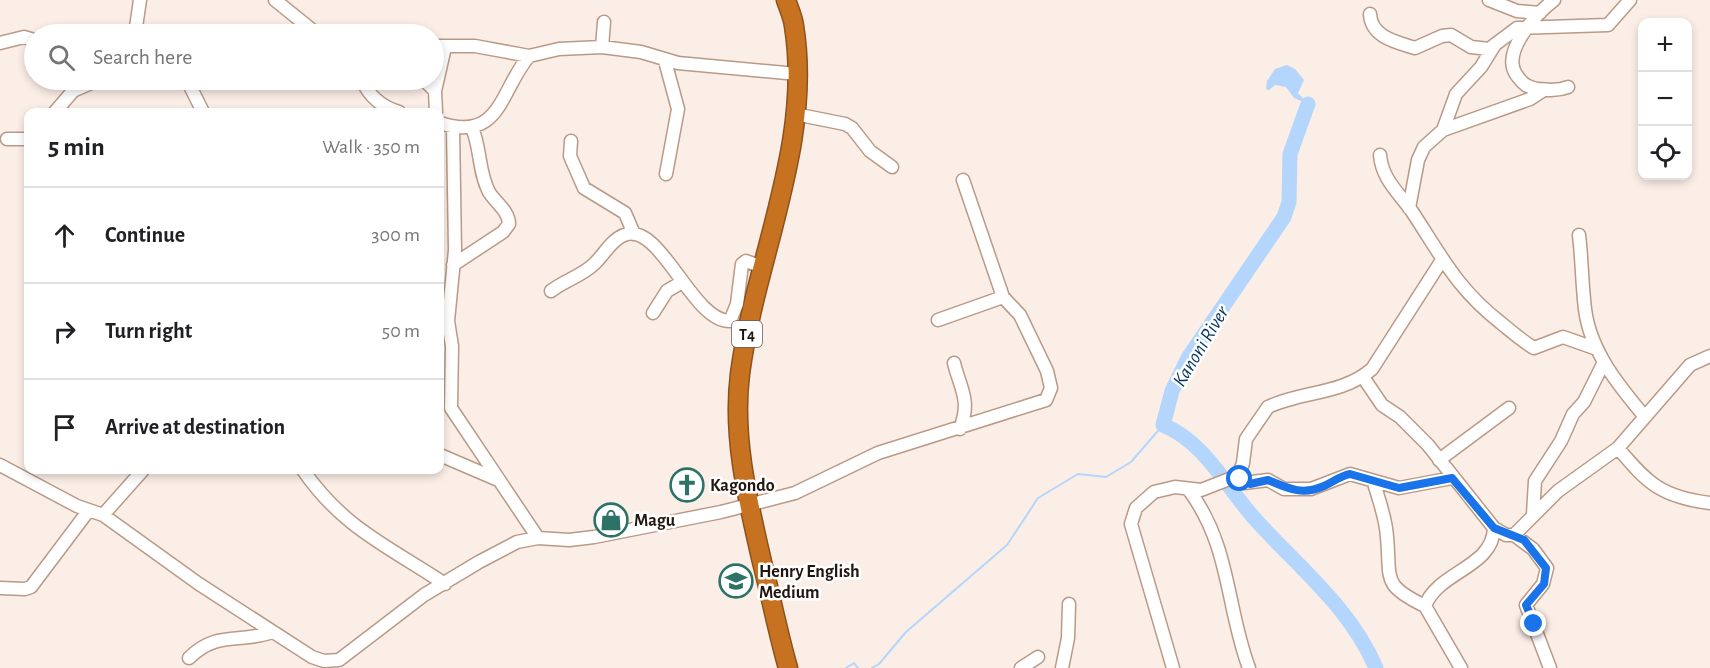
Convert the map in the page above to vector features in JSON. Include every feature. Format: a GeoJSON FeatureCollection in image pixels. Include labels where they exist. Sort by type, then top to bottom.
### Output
{"type":"FeatureCollection","features":[{"type":"Feature","properties":{"kind":"highway","name":"T4"},"geometry":{"type":"LineString","coordinates":[[786,0],[794,23],[797,74],[792,143],[744,350],[738,396],[741,458],[749,505],[788,668]]}},
{"type":"Feature","properties":{"kind":"street"},"geometry":{"type":"LineString","coordinates":[[136,24],[140,0]]}},
{"type":"Feature","properties":{"kind":"street"},"geometry":{"type":"LineString","coordinates":[[275,0],[305,24]]}},
{"type":"Feature","properties":{"kind":"street"},"geometry":{"type":"LineString","coordinates":[[1489,0],[1517,11],[1540,14]]}},
{"type":"Feature","properties":{"kind":"street"},"geometry":{"type":"LineString","coordinates":[[1554,0],[1528,26],[1515,48],[1512,65],[1515,74],[1524,84],[1544,90],[1569,87]]}},
{"type":"Feature","properties":{"kind":"street"},"geometry":{"type":"LineString","coordinates":[[1370,14],[1371,24],[1376,31],[1415,48],[1448,35],[1456,36],[1475,48],[1489,49],[1512,30],[1528,26],[1608,25],[1630,0]]}},
{"type":"Feature","properties":{"kind":"street"},"geometry":{"type":"LineString","coordinates":[[602,47],[604,22]]}},
{"type":"Feature","properties":{"kind":"street"},"geometry":{"type":"LineString","coordinates":[[0,43],[24,37]]}},
{"type":"Feature","properties":{"kind":"street"},"geometry":{"type":"LineString","coordinates":[[444,46],[475,46],[529,56],[559,49],[602,47],[641,52],[665,60],[797,74]]}},
{"type":"Feature","properties":{"kind":"street"},"geometry":{"type":"LineString","coordinates":[[1443,130],[1456,94],[1481,67],[1494,46]]}},
{"type":"Feature","properties":{"kind":"street"},"geometry":{"type":"LineString","coordinates":[[444,125],[453,128],[472,128],[493,115],[501,106],[516,72],[529,56]]}},
{"type":"Feature","properties":{"kind":"street"},"geometry":{"type":"LineString","coordinates":[[665,60],[678,109],[666,174]]}},
{"type":"Feature","properties":{"kind":"street"},"geometry":{"type":"LineString","coordinates":[[57,108],[68,90]]}},
{"type":"Feature","properties":{"kind":"street"},"geometry":{"type":"LineString","coordinates":[[192,90],[201,108]]}},
{"type":"Feature","properties":{"kind":"street"},"geometry":{"type":"LineString","coordinates":[[369,90],[384,108]]}},
{"type":"Feature","properties":{"kind":"street"},"geometry":{"type":"LineString","coordinates":[[1409,208],[1424,147],[1443,130],[1530,99],[1544,90]]}},
{"type":"Feature","properties":{"kind":"street"},"geometry":{"type":"LineString","coordinates":[[435,91],[436,108]]}},
{"type":"Feature","properties":{"kind":"street"},"geometry":{"type":"LineString","coordinates":[[795,114],[845,124],[852,128],[870,151],[892,167]]}},
{"type":"Feature","properties":{"kind":"street"},"geometry":{"type":"LineString","coordinates":[[453,128],[455,241],[444,316],[452,346],[451,408],[537,538]]}},
{"type":"Feature","properties":{"kind":"street"},"geometry":{"type":"LineString","coordinates":[[453,265],[503,232],[509,224],[508,216],[487,187],[477,153],[478,141],[472,128]]}},
{"type":"Feature","properties":{"kind":"street"},"geometry":{"type":"LineString","coordinates":[[7,139],[24,139]]}},
{"type":"Feature","properties":{"kind":"street"},"geometry":{"type":"LineString","coordinates":[[571,141],[570,156],[584,188],[626,213],[634,234]]}},
{"type":"Feature","properties":{"kind":"street"},"geometry":{"type":"LineString","coordinates":[[1380,155],[1382,168],[1392,189],[1409,208],[1442,260],[1477,304],[1530,346],[1539,348],[1563,336],[1598,349]]}},
{"type":"Feature","properties":{"kind":"street"},"geometry":{"type":"LineString","coordinates":[[2,470],[89,510],[103,514],[199,584],[272,632],[312,657],[337,664],[424,595],[517,542],[537,538],[569,540],[594,537],[749,505],[818,484],[848,466],[878,453],[1046,400],[1051,388],[1037,350],[1020,315],[1003,297],[963,180]]}},
{"type":"Feature","properties":{"kind":"street"},"geometry":{"type":"LineString","coordinates":[[551,291],[585,272],[614,241],[624,234],[634,234],[644,237],[659,250],[682,282],[720,320],[730,321],[737,304],[741,264],[746,261],[762,267]]}},
{"type":"Feature","properties":{"kind":"street"},"geometry":{"type":"LineString","coordinates":[[1579,235],[1585,311],[1598,349],[1604,362],[1645,417]]}},
{"type":"Feature","properties":{"kind":"street"},"geometry":{"type":"LineString","coordinates":[[1173,668],[1131,524],[1136,508],[1154,492],[1164,488],[1189,490],[1211,488],[1236,475],[1243,463],[1246,439],[1268,407],[1331,390],[1363,377],[1372,369],[1442,260]]}},
{"type":"Feature","properties":{"kind":"street"},"geometry":{"type":"LineString","coordinates":[[653,312],[667,291],[682,282]]}},
{"type":"Feature","properties":{"kind":"street"},"geometry":{"type":"LineString","coordinates":[[938,320],[1003,297]]}},
{"type":"Feature","properties":{"kind":"street"},"geometry":{"type":"LineString","coordinates":[[1514,535],[1533,514],[1575,478],[1618,448],[1690,366],[1710,356]]}},
{"type":"Feature","properties":{"kind":"street"},"geometry":{"type":"LineString","coordinates":[[1533,514],[1535,481],[1561,441],[1573,414],[1584,402],[1604,362]]}},
{"type":"Feature","properties":{"kind":"street"},"geometry":{"type":"LineString","coordinates":[[954,363],[967,410],[960,429]]}},
{"type":"Feature","properties":{"kind":"street"},"geometry":{"type":"LineString","coordinates":[[1363,377],[1382,405],[1410,426],[1494,528],[1506,535],[1514,535],[1533,549],[1546,568],[1544,584],[1526,605],[1550,668]]}},
{"type":"Feature","properties":{"kind":"street"},"geometry":{"type":"LineString","coordinates":[[1439,460],[1509,408]]}},
{"type":"Feature","properties":{"kind":"street"},"geometry":{"type":"LineString","coordinates":[[1618,448],[1653,486],[1670,494],[1710,503]]}},
{"type":"Feature","properties":{"kind":"street"},"geometry":{"type":"LineString","coordinates":[[444,457],[496,479]]}},
{"type":"Feature","properties":{"kind":"street"},"geometry":{"type":"LineString","coordinates":[[103,514],[139,474]]}},
{"type":"Feature","properties":{"kind":"street"},"geometry":{"type":"LineString","coordinates":[[306,474],[321,494],[349,522],[445,584]]}},
{"type":"Feature","properties":{"kind":"street"},"geometry":{"type":"LineString","coordinates":[[1236,475],[1244,483],[1268,480],[1284,489],[1294,490],[1320,488],[1350,474],[1374,483],[1406,488],[1452,478]]}},
{"type":"Feature","properties":{"kind":"street"},"geometry":{"type":"LineString","coordinates":[[1374,483],[1388,538],[1387,573],[1404,596],[1425,606],[1461,668]]}},
{"type":"Feature","properties":{"kind":"street"},"geometry":{"type":"LineString","coordinates":[[1189,490],[1203,513],[1225,564],[1249,668]]}},
{"type":"Feature","properties":{"kind":"street"},"geometry":{"type":"LineString","coordinates":[[0,588],[25,589],[31,586],[89,510]]}},
{"type":"Feature","properties":{"kind":"street"},"geometry":{"type":"LineString","coordinates":[[1425,606],[1428,597],[1439,587],[1486,554],[1494,528]]}},
{"type":"Feature","properties":{"kind":"street"},"geometry":{"type":"LineString","coordinates":[[1062,668],[1068,638],[1069,604]]}},
{"type":"Feature","properties":{"kind":"street"},"geometry":{"type":"LineString","coordinates":[[189,658],[206,643],[251,638],[272,632]]}},
{"type":"Feature","properties":{"kind":"street"},"geometry":{"type":"LineString","coordinates":[[1021,668],[1038,657]]}},
{"type":"Feature","properties":{"kind":"water"},"geometry":{"type":"Polygon","coordinates":[[[1287,65],[1295,69],[1304,80],[1298,93],[1308,104],[1294,98],[1286,87],[1275,85],[1269,90],[1266,89],[1267,81],[1275,69],[1287,65]]]}},
{"type":"Feature","properties":{"kind":"waterway","name":"Kanoni River"},"geometry":{"type":"LineString","coordinates":[[1308,104],[1290,154],[1289,202],[1284,217],[1188,358],[1172,391],[1163,425],[1191,442],[1203,454],[1255,519],[1338,607],[1365,646],[1376,668]]}},
{"type":"Feature","properties":{"kind":"waterway"},"geometry":{"type":"LineString","coordinates":[[872,668],[879,664],[906,632],[1007,545],[1038,498],[1078,474],[1106,477],[1131,462],[1163,425]]}},
{"type":"Feature","properties":{"kind":"waterway"},"geometry":{"type":"LineString","coordinates":[[846,668],[854,663],[858,668]]}},
{"type":"Feature","properties":{"kind":"place","name":"Kagondo"},"geometry":{"type":"Point","coordinates":[687,485]}},
{"type":"Feature","properties":{"kind":"place","name":"Magu"},"geometry":{"type":"Point","coordinates":[611,520]}},
{"type":"Feature","properties":{"kind":"place","name":"Henry English Medium"},"geometry":{"type":"Point","coordinates":[736,581]}},
{"type":"Feature","properties":{"kind":"route"},"geometry":{"type":"LineString","coordinates":[[1240,479],[1250,484],[1268,480],[1284,489],[1294,490],[1320,488],[1343,475],[1350,474],[1374,483],[1399,488],[1452,478],[1494,528],[1500,533],[1514,535],[1524,540],[1541,559],[1547,576],[1544,584],[1528,599],[1526,605],[1534,624]]}}]}
